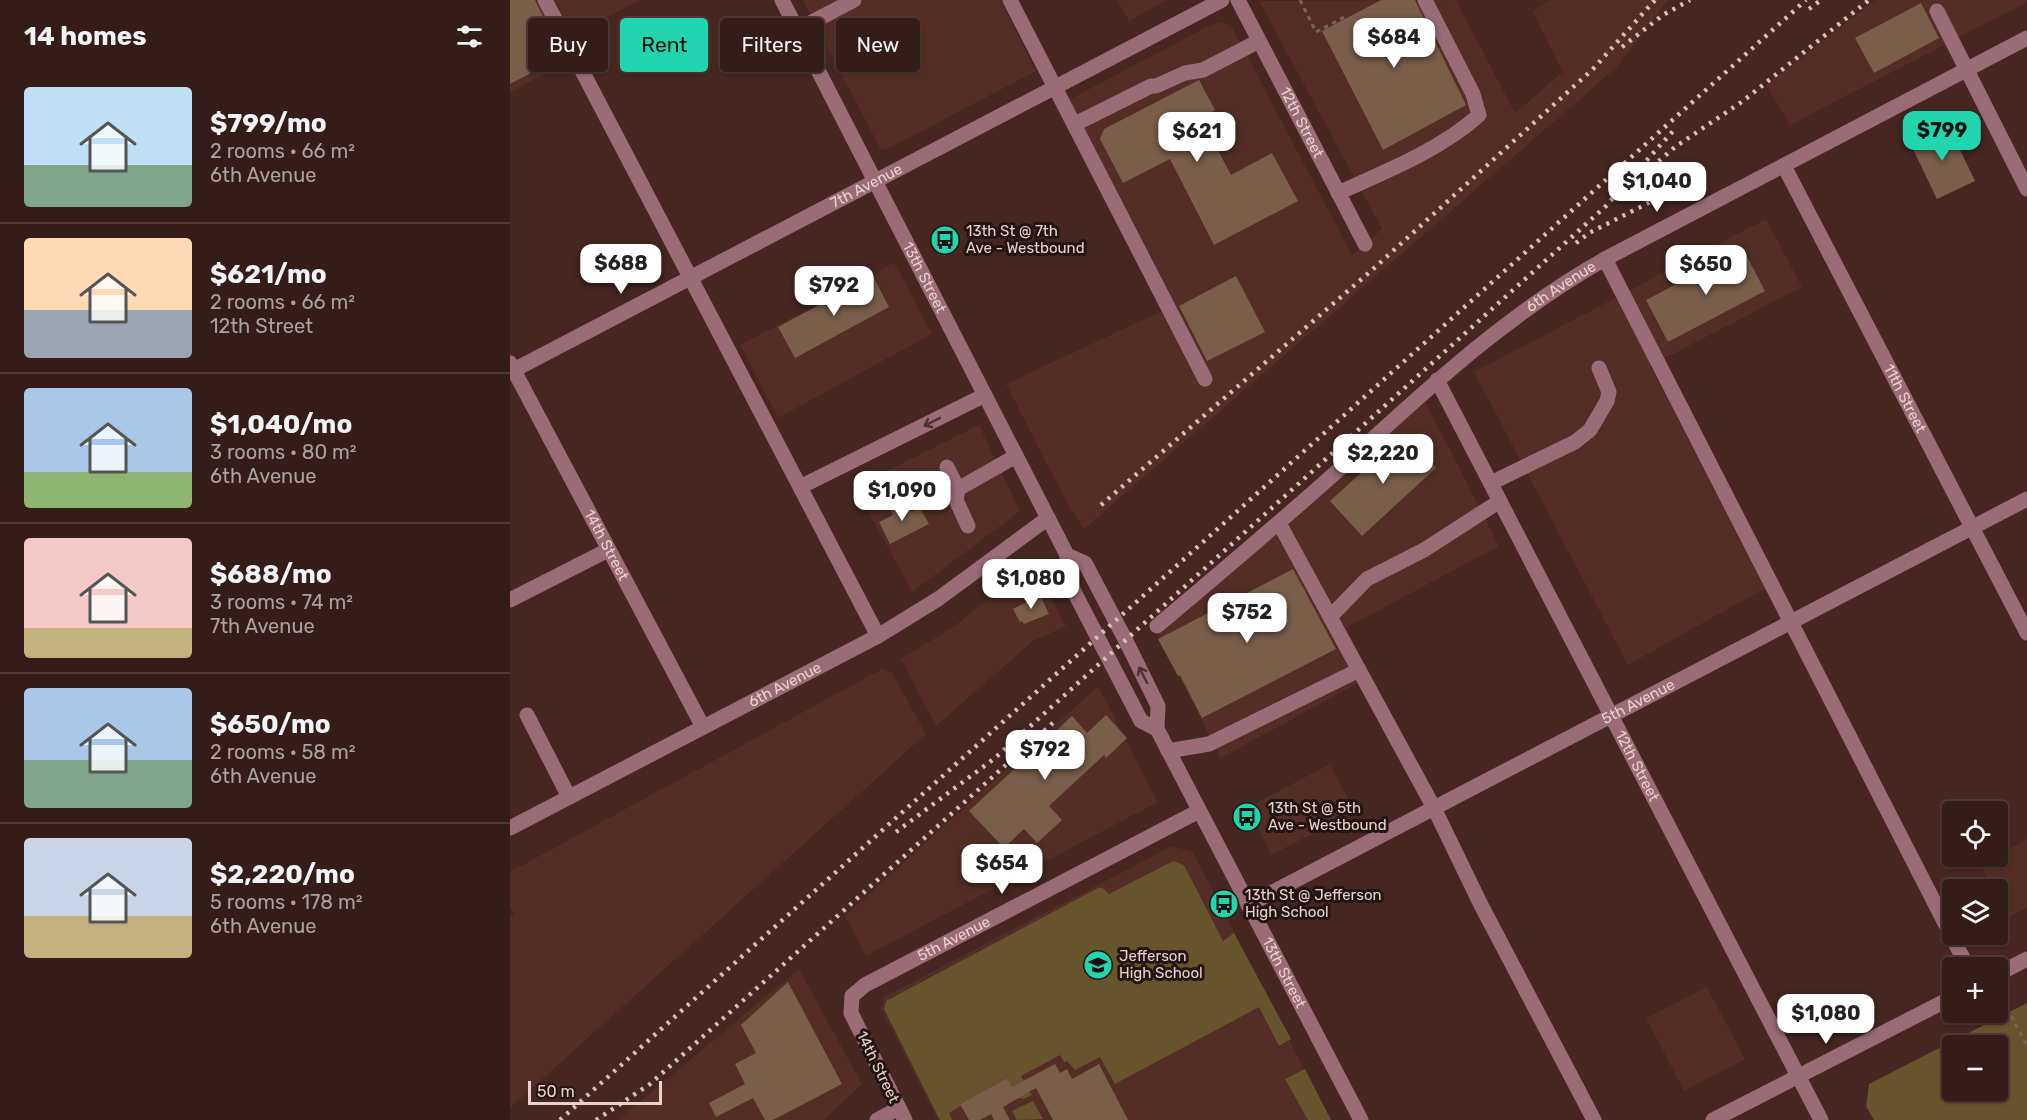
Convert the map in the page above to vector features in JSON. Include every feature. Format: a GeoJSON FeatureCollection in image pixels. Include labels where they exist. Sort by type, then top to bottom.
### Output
{"type":"FeatureCollection","features":[{"type":"Feature","properties":{"kind":"street"},"geometry":{"type":"LineString","coordinates":[[545,0],[878,636]]}},
{"type":"Feature","properties":{"kind":"street","name":"13th Street"},"geometry":{"type":"LineString","coordinates":[[782,0],[791,18]]}},
{"type":"Feature","properties":{"kind":"street"},"geometry":{"type":"LineString","coordinates":[[820,18],[854,0]]}},
{"type":"Feature","properties":{"kind":"street"},"geometry":{"type":"LineString","coordinates":[[1010,0],[1206,379]]}},
{"type":"Feature","properties":{"kind":"street","name":"7th Avenue"},"geometry":{"type":"LineString","coordinates":[[511,368],[690,278],[1222,0]]}},
{"type":"Feature","properties":{"kind":"street","name":"12th Street"},"geometry":{"type":"LineString","coordinates":[[1238,0],[1365,244]]}},
{"type":"Feature","properties":{"kind":"street"},"geometry":{"type":"LineString","coordinates":[[1338,193],[1422,152],[1467,126],[1479,115],[1473,94],[1425,0]]}},
{"type":"Feature","properties":{"kind":"street"},"geometry":{"type":"LineString","coordinates":[[1936,11],[2027,189]]}},
{"type":"Feature","properties":{"kind":"street","name":"6th Avenue"},"geometry":{"type":"LineString","coordinates":[[1157,626],[1279,523],[1437,380],[1516,316],[1605,259],[2027,38]]}},
{"type":"Feature","properties":{"kind":"street"},"geometry":{"type":"LineString","coordinates":[[1075,124],[1151,86],[1185,73],[1203,70],[1259,41]]}},
{"type":"Feature","properties":{"kind":"street","name":"13th Street"},"geometry":{"type":"LineString","coordinates":[[818,72],[1067,555],[1067,578],[1141,721],[1157,729]]}},
{"type":"Feature","properties":{"kind":"street","name":"11th Street"},"geometry":{"type":"LineString","coordinates":[[1784,166],[2027,633]]}},
{"type":"Feature","properties":{"kind":"street"},"geometry":{"type":"LineString","coordinates":[[1605,259],[1962,957]]}},
{"type":"Feature","properties":{"kind":"street","name":"14th Street"},"geometry":{"type":"LineString","coordinates":[[511,368],[703,727]]}},
{"type":"Feature","properties":{"kind":"street"},"geometry":{"type":"LineString","coordinates":[[1491,483],[1575,442],[1590,430],[1607,401],[1609,392],[1599,368]]}},
{"type":"Feature","properties":{"kind":"street","name":"12th Street"},"geometry":{"type":"LineString","coordinates":[[1437,380],[1821,1120]]}},
{"type":"Feature","properties":{"kind":"street"},"geometry":{"type":"LineString","coordinates":[[800,487],[984,395]]}},
{"type":"Feature","properties":{"kind":"street"},"geometry":{"type":"LineString","coordinates":[[958,489],[1016,456]]}},
{"type":"Feature","properties":{"kind":"street"},"geometry":{"type":"LineString","coordinates":[[947,466],[958,489],[956,500],[968,526]]}},
{"type":"Feature","properties":{"kind":"street","name":"5th Avenue"},"geometry":{"type":"LineString","coordinates":[[1248,905],[2027,499]]}},
{"type":"Feature","properties":{"kind":"street"},"geometry":{"type":"LineString","coordinates":[[1331,616],[1366,579],[1424,550],[1500,501]]}},
{"type":"Feature","properties":{"kind":"street","name":"6th Avenue"},"geometry":{"type":"LineString","coordinates":[[510,828],[878,636],[938,599],[1048,518]]}},
{"type":"Feature","properties":{"kind":"street"},"geometry":{"type":"LineString","coordinates":[[1279,523],[1434,808],[1481,905],[1594,1120]]}},
{"type":"Feature","properties":{"kind":"street"},"geometry":{"type":"LineString","coordinates":[[510,600],[608,550]]}},
{"type":"Feature","properties":{"kind":"street","name":"13th Street"},"geometry":{"type":"LineString","coordinates":[[1067,555],[1084,563],[1126,641],[1158,706],[1157,729],[1361,1120]]}},
{"type":"Feature","properties":{"kind":"street"},"geometry":{"type":"LineString","coordinates":[[1168,751],[1209,744],[1359,670]]}},
{"type":"Feature","properties":{"kind":"street"},"geometry":{"type":"LineString","coordinates":[[527,715],[569,797]]}},
{"type":"Feature","properties":{"kind":"street","name":"5th Avenue"},"geometry":{"type":"LineString","coordinates":[[851,1013],[852,996],[865,985],[1199,811]]}},
{"type":"Feature","properties":{"kind":"street"},"geometry":{"type":"LineString","coordinates":[[2008,969],[2027,959]]}},
{"type":"Feature","properties":{"kind":"street"},"geometry":{"type":"LineString","coordinates":[[1717,1119],[1942,1003]]}},
{"type":"Feature","properties":{"kind":"street","name":"14th Street"},"geometry":{"type":"LineString","coordinates":[[851,1013],[902,1114]]}},
{"type":"Feature","properties":{"kind":"street"},"geometry":{"type":"LineString","coordinates":[[877,1120],[902,1114]]}},
{"type":"Feature","properties":{"kind":"path"},"geometry":{"type":"LineString","coordinates":[[1300,0],[1316,32],[1348,15]]}},
{"type":"Feature","properties":{"kind":"path"},"geometry":{"type":"LineString","coordinates":[[2008,1010],[2027,1046]]}},
{"type":"Feature","properties":{"kind":"shaded area"},"geometry":{"type":"Polygon","coordinates":[[[510,0],[641,0],[606,18],[528,18],[528,72],[548,72],[510,93],[510,0]]]}},
{"type":"Feature","properties":{"kind":"shaded area"},"geometry":{"type":"Polygon","coordinates":[[[803,0],[1000,0],[1036,71],[886,150],[880,148],[840,72],[920,72],[920,18],[836,18],[836,63],[824,40],[824,18],[812,18],[803,0]]]}},
{"type":"Feature","properties":{"kind":"shaded area"},"geometry":{"type":"Polygon","coordinates":[[[1117,0],[1167,0],[1129,21],[1117,0]]]}},
{"type":"Feature","properties":{"kind":"shaded area"},"geometry":{"type":"Polygon","coordinates":[[[1456,0],[1515,113],[1563,72],[1533,12],[1549,0],[1668,0],[1617,67],[1084,529],[1067,503],[1006,384],[1164,310],[1059,105],[1205,28],[1220,22],[1231,25],[1352,255],[1382,229],[1259,1],[1456,0]]]}},
{"type":"Feature","properties":{"kind":"shaded area"},"geometry":{"type":"Polygon","coordinates":[[[1875,0],[2027,0],[2027,2],[1790,125],[1766,85],[1875,0]]]}},
{"type":"Feature","properties":{"kind":"shaded area"},"geometry":{"type":"Polygon","coordinates":[[[1766,219],[1802,287],[1650,366],[1767,587],[1628,665],[1474,372],[1766,219]]]}},
{"type":"Feature","properties":{"kind":"shaded area"},"geometry":{"type":"Polygon","coordinates":[[[894,262],[932,334],[778,418],[740,345],[873,276],[894,262]]]}},
{"type":"Feature","properties":{"kind":"shaded area"},"geometry":{"type":"Polygon","coordinates":[[[1424,399],[1499,546],[1346,628],[1371,676],[1221,758],[1157,635],[1424,399]]]}},
{"type":"Feature","properties":{"kind":"shaded area"},"geometry":{"type":"Polygon","coordinates":[[[979,425],[1020,511],[912,592],[855,487],[979,425]]]}},
{"type":"Feature","properties":{"kind":"shaded area"},"geometry":{"type":"Polygon","coordinates":[[[1033,565],[1066,626],[1033,641],[936,726],[901,659],[953,627],[1033,565]]]}},
{"type":"Feature","properties":{"kind":"shaded area"},"geometry":{"type":"Polygon","coordinates":[[[882,669],[892,673],[926,734],[510,1108],[510,916],[514,914],[510,906],[510,872],[882,669]]]}},
{"type":"Feature","properties":{"kind":"shaded area"},"geometry":{"type":"Polygon","coordinates":[[[1098,686],[1158,802],[866,956],[845,916],[1098,686]]]}},
{"type":"Feature","properties":{"kind":"shaded area"},"geometry":{"type":"Polygon","coordinates":[[[1330,764],[1355,812],[1271,855],[1248,807],[1330,764]]]}},
{"type":"Feature","properties":{"kind":"shaded area"},"geometry":{"type":"Polygon","coordinates":[[[2027,839],[2027,908],[2008,917],[2008,879],[1988,879],[1982,867],[2008,867],[2008,849],[2027,839]]]}},
{"type":"Feature","properties":{"kind":"shaded area","name":"Jefferson High School"},"geometry":{"type":"Polygon","coordinates":[[[1172,846],[1193,852],[1330,1120],[938,1120],[881,1009],[884,997],[1172,846]]]}},
{"type":"Feature","properties":{"kind":"shaded area","name":"Jefferson High School"},"geometry":{"type":"Polygon","coordinates":[[[1173,861],[1184,865],[1223,941],[1234,933],[1291,1039],[1279,1046],[1259,1007],[1115,1084],[1100,1057],[1075,1070],[1067,1061],[1064,1062],[1060,1055],[1021,1076],[1032,1095],[1024,1099],[1018,1098],[1007,1078],[960,1104],[961,1106],[949,1113],[952,1120],[940,1120],[884,1009],[886,1001],[1098,888],[1103,888],[1109,894],[1173,861]]]}},
{"type":"Feature","properties":{"kind":"shaded area"},"geometry":{"type":"Polygon","coordinates":[[[799,969],[862,1084],[824,1120],[618,1120],[799,969]]]}},
{"type":"Feature","properties":{"kind":"shaded area"},"geometry":{"type":"Polygon","coordinates":[[[1707,987],[1745,1059],[1684,1091],[1646,1018],[1707,987]]]}},
{"type":"Feature","properties":{"kind":"shaded area"},"geometry":{"type":"Polygon","coordinates":[[[2027,1003],[2027,1120],[1874,1120],[1866,1106],[1869,1084],[1942,1047],[1942,1101],[2008,1101],[2008,1035],[1965,1035],[1988,1023],[2008,1023],[2008,1013],[2027,1003]]]}},
{"type":"Feature","properties":{"kind":"shaded area"},"geometry":{"type":"Polygon","coordinates":[[[1305,1069],[1331,1120],[1308,1120],[1285,1079],[1305,1069]]]}},
{"type":"Feature","properties":{"kind":"shaded area"},"geometry":{"type":"Polygon","coordinates":[[[1033,1101],[1043,1119],[1017,1120],[1012,1111],[1033,1101]]]}},
{"type":"Feature","properties":{"kind":"building"},"geometry":{"type":"Polygon","coordinates":[[[510,0],[535,0],[544,18],[528,18],[528,72],[533,72],[510,84],[510,0]]]}},
{"type":"Feature","properties":{"kind":"building"},"geometry":{"type":"Polygon","coordinates":[[[1381,0],[1415,0],[1466,105],[1383,150],[1322,31],[1381,0]]]}},
{"type":"Feature","properties":{"kind":"building"},"geometry":{"type":"Polygon","coordinates":[[[1921,3],[1939,38],[1874,73],[1855,38],[1921,3]]]}},
{"type":"Feature","properties":{"kind":"building"},"geometry":{"type":"Polygon","coordinates":[[[1199,80],[1215,110],[1201,118],[1231,175],[1272,153],[1298,201],[1214,245],[1170,159],[1123,183],[1100,139],[1104,129],[1199,80]]]}},
{"type":"Feature","properties":{"kind":"building"},"geometry":{"type":"Polygon","coordinates":[[[1948,125],[1975,181],[1937,199],[1910,143],[1948,125]]]}},
{"type":"Feature","properties":{"kind":"building"},"geometry":{"type":"Polygon","coordinates":[[[1743,249],[1765,291],[1668,342],[1646,300],[1743,249]]]}},
{"type":"Feature","properties":{"kind":"building"},"geometry":{"type":"Polygon","coordinates":[[[873,276],[889,307],[795,358],[778,327],[873,276]]]}},
{"type":"Feature","properties":{"kind":"building"},"geometry":{"type":"Polygon","coordinates":[[[1236,276],[1265,332],[1207,361],[1179,306],[1236,276]]]}},
{"type":"Feature","properties":{"kind":"building"},"geometry":{"type":"Polygon","coordinates":[[[1405,433],[1436,468],[1362,536],[1330,501],[1405,433]]]}},
{"type":"Feature","properties":{"kind":"building"},"geometry":{"type":"Polygon","coordinates":[[[901,498],[911,512],[920,508],[929,524],[890,544],[879,522],[893,515],[888,505],[901,498]]]}},
{"type":"Feature","properties":{"kind":"building"},"geometry":{"type":"Polygon","coordinates":[[[1293,569],[1336,649],[1202,718],[1158,639],[1293,569]]]}},
{"type":"Feature","properties":{"kind":"building"},"geometry":{"type":"Polygon","coordinates":[[[1040,595],[1049,614],[1024,624],[1020,622],[1013,609],[1040,595]]]}},
{"type":"Feature","properties":{"kind":"building"},"geometry":{"type":"Polygon","coordinates":[[[1106,715],[1127,738],[1106,758],[1104,755],[1049,806],[1062,820],[1037,843],[1024,829],[1004,848],[969,811],[1072,716],[1087,733],[1106,715]]]}},
{"type":"Feature","properties":{"kind":"building"},"geometry":{"type":"Polygon","coordinates":[[[788,982],[842,1084],[773,1120],[765,1120],[753,1098],[716,1117],[709,1103],[745,1084],[735,1064],[756,1053],[741,1025],[788,982]]]}},
{"type":"Feature","properties":{"kind":"building"},"geometry":{"type":"Polygon","coordinates":[[[1055,1064],[1060,1073],[1067,1069],[1072,1079],[1099,1064],[1128,1120],[1053,1120],[1036,1088],[1003,1107],[1010,1120],[994,1120],[991,1114],[980,1120],[969,1120],[960,1104],[1007,1078],[1012,1087],[1055,1064]]]}},
{"type":"Feature","properties":{"kind":"railway"},"geometry":{"type":"LineString","coordinates":[[1101,505],[1372,270],[1593,69],[1655,0]]}},
{"type":"Feature","properties":{"kind":"railway"},"geometry":{"type":"LineString","coordinates":[[1622,47],[1663,15],[1690,0]]}},
{"type":"Feature","properties":{"kind":"railway"},"geometry":{"type":"LineString","coordinates":[[560,1120],[1806,0]]}},
{"type":"Feature","properties":{"kind":"railway"},"geometry":{"type":"LineString","coordinates":[[1809,9],[1821,0]]}},
{"type":"Feature","properties":{"kind":"railway"},"geometry":{"type":"LineString","coordinates":[[1645,173],[1675,147],[1743,101],[1869,0]]}},
{"type":"Feature","properties":{"kind":"railway"},"geometry":{"type":"LineString","coordinates":[[896,832],[995,758],[1606,206],[1673,131]]}},
{"type":"Feature","properties":{"kind":"railway"},"geometry":{"type":"LineString","coordinates":[[1576,243],[1589,233],[1676,189]]}},
{"type":"Feature","properties":{"kind":"railway"},"geometry":{"type":"LineString","coordinates":[[596,1120],[650,1084],[1055,721]]}},
{"type":"Feature","properties":{"kind":"place","name":"13th St @ 7th Ave - Westbound"},"geometry":{"type":"Point","coordinates":[945,240]}},
{"type":"Feature","properties":{"kind":"place","name":"13th St @ 5th Ave - Westbound"},"geometry":{"type":"Point","coordinates":[1247,817]}},
{"type":"Feature","properties":{"kind":"place","name":"13th St @ Jefferson High School"},"geometry":{"type":"Point","coordinates":[1224,904]}},
{"type":"Feature","properties":{"kind":"place","name":"Jefferson High School"},"geometry":{"type":"Point","coordinates":[1098,965]}}]}
